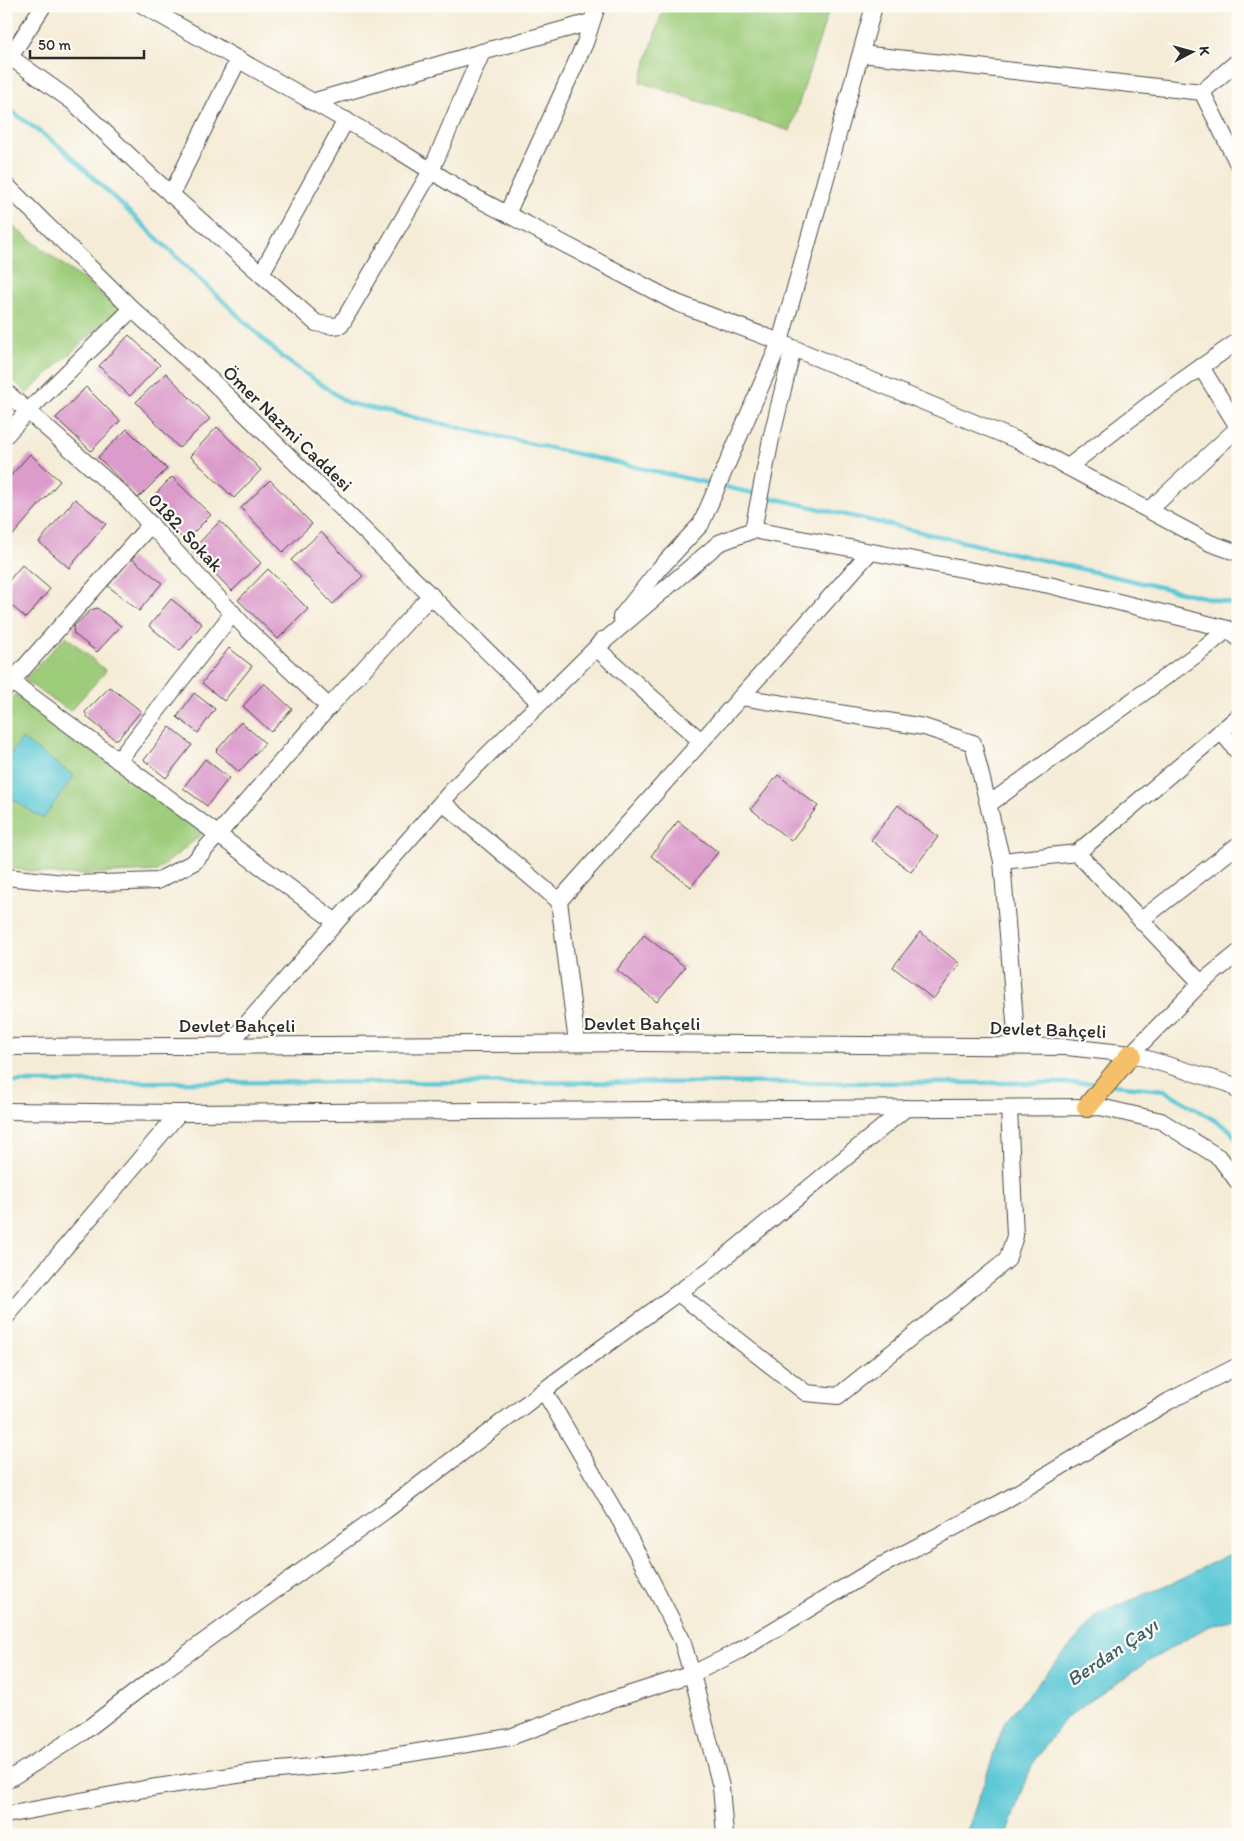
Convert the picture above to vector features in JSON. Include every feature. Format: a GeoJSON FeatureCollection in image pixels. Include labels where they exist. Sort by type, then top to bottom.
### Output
{"type":"FeatureCollection","features":[{"type":"Feature","properties":{"kind":"main road"},"geometry":{"type":"LineString","coordinates":[[1087,1107],[1131,1054]]}},
{"type":"Feature","properties":{"kind":"street"},"geometry":{"type":"LineString","coordinates":[[43,6],[10,57],[73,102],[171,195],[316,323],[333,326],[341,325],[432,171],[482,52]]}},
{"type":"Feature","properties":{"kind":"street"},"geometry":{"type":"LineString","coordinates":[[144,6],[346,120],[465,192],[677,303],[786,345],[1019,441],[1210,543],[1238,553]]}},
{"type":"Feature","properties":{"kind":"street"},"geometry":{"type":"LineString","coordinates":[[507,214],[585,43],[597,6]]}},
{"type":"Feature","properties":{"kind":"street"},"geometry":{"type":"LineString","coordinates":[[753,530],[771,439],[786,345],[874,6]]}},
{"type":"Feature","properties":{"kind":"street"},"geometry":{"type":"LineString","coordinates":[[312,102],[591,22]]}},
{"type":"Feature","properties":{"kind":"street"},"geometry":{"type":"LineString","coordinates":[[861,54],[1202,92],[1238,61]]}},
{"type":"Feature","properties":{"kind":"street"},"geometry":{"type":"LineString","coordinates":[[171,195],[238,60]]}},
{"type":"Feature","properties":{"kind":"street"},"geometry":{"type":"LineString","coordinates":[[1202,92],[1238,164]]}},
{"type":"Feature","properties":{"kind":"street"},"geometry":{"type":"LineString","coordinates":[[261,274],[346,120]]}},
{"type":"Feature","properties":{"kind":"street","name":"Ömer Nazmi Caddesi"},"geometry":{"type":"LineString","coordinates":[[6,185],[132,309],[214,383],[540,703]]}},
{"type":"Feature","properties":{"kind":"street"},"geometry":{"type":"LineString","coordinates":[[6,435],[132,309]]}},
{"type":"Feature","properties":{"kind":"street"},"geometry":{"type":"LineString","coordinates":[[1068,467],[1238,341]]}},
{"type":"Feature","properties":{"kind":"street"},"geometry":{"type":"LineString","coordinates":[[596,648],[660,568],[701,524],[786,345]]}},
{"type":"Feature","properties":{"kind":"street"},"geometry":{"type":"LineString","coordinates":[[1149,510],[1238,427],[1201,367]]}},
{"type":"Feature","properties":{"kind":"street","name":"0182. Sokak"},"geometry":{"type":"LineString","coordinates":[[6,392],[125,496],[233,613],[329,707]]}},
{"type":"Feature","properties":{"kind":"street"},"geometry":{"type":"LineString","coordinates":[[150,524],[9,685],[118,761],[336,922]]}},
{"type":"Feature","properties":{"kind":"street"},"geometry":{"type":"LineString","coordinates":[[228,1045],[442,802],[596,648],[719,543],[753,530],[1049,585],[1233,634]]}},
{"type":"Feature","properties":{"kind":"street"},"geometry":{"type":"LineString","coordinates":[[559,901],[870,552]]}},
{"type":"Feature","properties":{"kind":"street"},"geometry":{"type":"LineString","coordinates":[[6,877],[74,884],[156,881],[194,862],[329,707],[431,595]]}},
{"type":"Feature","properties":{"kind":"street"},"geometry":{"type":"LineString","coordinates":[[118,761],[233,613]]}},
{"type":"Feature","properties":{"kind":"street"},"geometry":{"type":"LineString","coordinates":[[989,804],[1200,652],[1233,634]]}},
{"type":"Feature","properties":{"kind":"street"},"geometry":{"type":"LineString","coordinates":[[596,648],[701,742]]}},
{"type":"Feature","properties":{"kind":"street"},"geometry":{"type":"LineString","coordinates":[[741,697],[924,728],[973,743],[1002,861],[1017,1046]]}},
{"type":"Feature","properties":{"kind":"street"},"geometry":{"type":"LineString","coordinates":[[1002,861],[1077,853],[1238,717]]}},
{"type":"Feature","properties":{"kind":"street"},"geometry":{"type":"LineString","coordinates":[[1221,731],[1238,752]]}},
{"type":"Feature","properties":{"kind":"street"},"geometry":{"type":"LineString","coordinates":[[442,802],[559,901],[577,1043]]}},
{"type":"Feature","properties":{"kind":"street"},"geometry":{"type":"LineString","coordinates":[[1142,920],[1238,845]]}},
{"type":"Feature","properties":{"kind":"street"},"geometry":{"type":"LineString","coordinates":[[1077,853],[1201,983]]}},
{"type":"Feature","properties":{"kind":"street","name":"Devlet Bahçeli"},"geometry":{"type":"LineString","coordinates":[[6,1046],[577,1043],[1017,1046],[1067,1047],[1131,1054],[1201,983],[1238,953]]}},
{"type":"Feature","properties":{"kind":"street"},"geometry":{"type":"LineString","coordinates":[[1131,1054],[1230,1084],[1238,1091]]}},
{"type":"Feature","properties":{"kind":"street"},"geometry":{"type":"LineString","coordinates":[[6,1111],[179,1113],[1100,1107],[1161,1121],[1220,1158],[1238,1182]]}},
{"type":"Feature","properties":{"kind":"street"},"geometry":{"type":"LineString","coordinates":[[6,1781],[82,1733],[159,1674],[385,1511],[712,1268],[906,1108]]}},
{"type":"Feature","properties":{"kind":"street"},"geometry":{"type":"LineString","coordinates":[[678,1293],[806,1394],[838,1396],[1007,1260],[1015,1236],[1009,1108]]}},
{"type":"Feature","properties":{"kind":"street"},"geometry":{"type":"LineString","coordinates":[[6,1317],[179,1113]]}},
{"type":"Feature","properties":{"kind":"street"},"geometry":{"type":"LineString","coordinates":[[6,1815],[154,1788],[257,1772],[344,1764],[510,1737],[692,1674],[739,1651],[873,1570],[1004,1501],[1169,1401],[1238,1366]]}},
{"type":"Feature","properties":{"kind":"street"},"geometry":{"type":"LineString","coordinates":[[544,1391],[621,1522],[682,1640],[721,1787],[725,1835]]}},
{"type":"Feature","properties":{"kind":"green space"},"geometry":{"type":"Polygon","coordinates":[[[664,6],[830,6],[790,131],[640,82],[664,6]]]}},
{"type":"Feature","properties":{"kind":"green space"},"geometry":{"type":"Polygon","coordinates":[[[6,221],[120,308],[27,393],[6,374],[6,221]]]}},
{"type":"Feature","properties":{"kind":"green space"},"geometry":{"type":"Polygon","coordinates":[[[66,636],[106,671],[70,711],[24,680],[66,636]]]}},
{"type":"Feature","properties":{"kind":"green space"},"geometry":{"type":"Polygon","coordinates":[[[17,695],[203,833],[157,871],[62,875],[6,868],[6,699],[17,695]]]}},
{"type":"Feature","properties":{"kind":"water"},"geometry":{"type":"Polygon","coordinates":[[[22,739],[74,776],[43,819],[6,795],[6,759],[22,739]]]}},
{"type":"Feature","properties":{"kind":"water","name":"Berdan Çayı"},"geometry":{"type":"Polygon","coordinates":[[[1238,1550],[1238,1617],[1207,1627],[1144,1664],[1066,1718],[1032,1765],[1006,1835],[966,1835],[1005,1721],[1098,1614],[1174,1582],[1238,1550]]]}},
{"type":"Feature","properties":{"kind":"building"},"geometry":{"type":"Polygon","coordinates":[[[129,335],[160,365],[130,396],[99,366],[129,335]]]}},
{"type":"Feature","properties":{"kind":"building"},"geometry":{"type":"Polygon","coordinates":[[[166,373],[210,419],[179,448],[136,402],[166,373]]]}},
{"type":"Feature","properties":{"kind":"building"},"geometry":{"type":"Polygon","coordinates":[[[86,387],[120,421],[91,451],[56,418],[86,387]]]}},
{"type":"Feature","properties":{"kind":"building"},"geometry":{"type":"Polygon","coordinates":[[[217,427],[261,470],[234,498],[190,456],[217,427]]]}},
{"type":"Feature","properties":{"kind":"building"},"geometry":{"type":"Polygon","coordinates":[[[127,429],[167,469],[138,498],[98,457],[127,429]]]}},
{"type":"Feature","properties":{"kind":"building"},"geometry":{"type":"Polygon","coordinates":[[[30,454],[60,481],[13,535],[6,529],[6,481],[30,454]]]}},
{"type":"Feature","properties":{"kind":"building"},"geometry":{"type":"Polygon","coordinates":[[[172,477],[211,515],[185,541],[147,503],[172,477]]]}},
{"type":"Feature","properties":{"kind":"building"},"geometry":{"type":"Polygon","coordinates":[[[270,480],[312,524],[283,552],[241,508],[270,480]]]}},
{"type":"Feature","properties":{"kind":"building"},"geometry":{"type":"Polygon","coordinates":[[[75,499],[106,524],[69,568],[39,542],[75,499]]]}},
{"type":"Feature","properties":{"kind":"building"},"geometry":{"type":"Polygon","coordinates":[[[220,521],[261,563],[232,591],[192,550],[220,521]]]}},
{"type":"Feature","properties":{"kind":"building"},"geometry":{"type":"Polygon","coordinates":[[[321,532],[363,576],[333,604],[291,560],[321,532]]]}},
{"type":"Feature","properties":{"kind":"building"},"geometry":{"type":"Polygon","coordinates":[[[131,558],[162,583],[139,611],[108,586],[131,558]]]}},
{"type":"Feature","properties":{"kind":"building"},"geometry":{"type":"Polygon","coordinates":[[[22,565],[50,589],[26,618],[6,601],[6,584],[22,565]]]}},
{"type":"Feature","properties":{"kind":"building"},"geometry":{"type":"Polygon","coordinates":[[[268,569],[308,609],[278,639],[238,600],[268,569]]]}},
{"type":"Feature","properties":{"kind":"building"},"geometry":{"type":"Polygon","coordinates":[[[171,599],[202,624],[180,651],[149,626],[171,599]]]}},
{"type":"Feature","properties":{"kind":"building"},"geometry":{"type":"Polygon","coordinates":[[[97,608],[121,626],[97,652],[74,634],[73,627],[91,610],[97,608]]]}},
{"type":"Feature","properties":{"kind":"building"},"geometry":{"type":"Polygon","coordinates":[[[229,648],[252,666],[224,701],[202,683],[229,648]]]}},
{"type":"Feature","properties":{"kind":"building"},"geometry":{"type":"Polygon","coordinates":[[[264,683],[292,709],[271,732],[243,706],[264,683]]]}},
{"type":"Feature","properties":{"kind":"building"},"geometry":{"type":"Polygon","coordinates":[[[110,687],[141,711],[118,739],[114,739],[88,718],[85,712],[110,687]]]}},
{"type":"Feature","properties":{"kind":"building"},"geometry":{"type":"Polygon","coordinates":[[[194,693],[215,709],[198,733],[177,717],[194,693]]]}},
{"type":"Feature","properties":{"kind":"building"},"geometry":{"type":"Polygon","coordinates":[[[241,722],[265,743],[239,772],[216,751],[241,722]]]}},
{"type":"Feature","properties":{"kind":"building"},"geometry":{"type":"Polygon","coordinates":[[[170,727],[192,745],[166,778],[144,760],[170,727]]]}},
{"type":"Feature","properties":{"kind":"building"},"geometry":{"type":"Polygon","coordinates":[[[205,759],[229,778],[207,806],[183,788],[205,759]]]}},
{"type":"Feature","properties":{"kind":"building"},"geometry":{"type":"Polygon","coordinates":[[[778,775],[818,806],[791,841],[751,809],[778,775]]]}},
{"type":"Feature","properties":{"kind":"building"},"geometry":{"type":"Polygon","coordinates":[[[898,805],[938,837],[911,872],[871,840],[898,805]]]}},
{"type":"Feature","properties":{"kind":"building"},"geometry":{"type":"Polygon","coordinates":[[[678,821],[718,852],[691,887],[651,856],[678,821]]]}},
{"type":"Feature","properties":{"kind":"building"},"geometry":{"type":"Polygon","coordinates":[[[920,932],[960,964],[933,999],[893,967],[920,932]]]}},
{"type":"Feature","properties":{"kind":"building"},"geometry":{"type":"Polygon","coordinates":[[[644,935],[685,967],[657,1002],[617,970],[644,935]]]}},
{"type":"Feature","properties":{"kind":"waterway"},"geometry":{"type":"LineString","coordinates":[[6,107],[63,149],[283,358],[348,403],[757,494]]}},
{"type":"Feature","properties":{"kind":"waterway"},"geometry":{"type":"LineString","coordinates":[[764,496],[1238,605]]}},
{"type":"Feature","properties":{"kind":"waterway"},"geometry":{"type":"LineString","coordinates":[[6,1082],[1099,1083]]}},
{"type":"Feature","properties":{"kind":"waterway"},"geometry":{"type":"LineString","coordinates":[[1114,1085],[1164,1090],[1229,1129],[1238,1141]]}}]}
